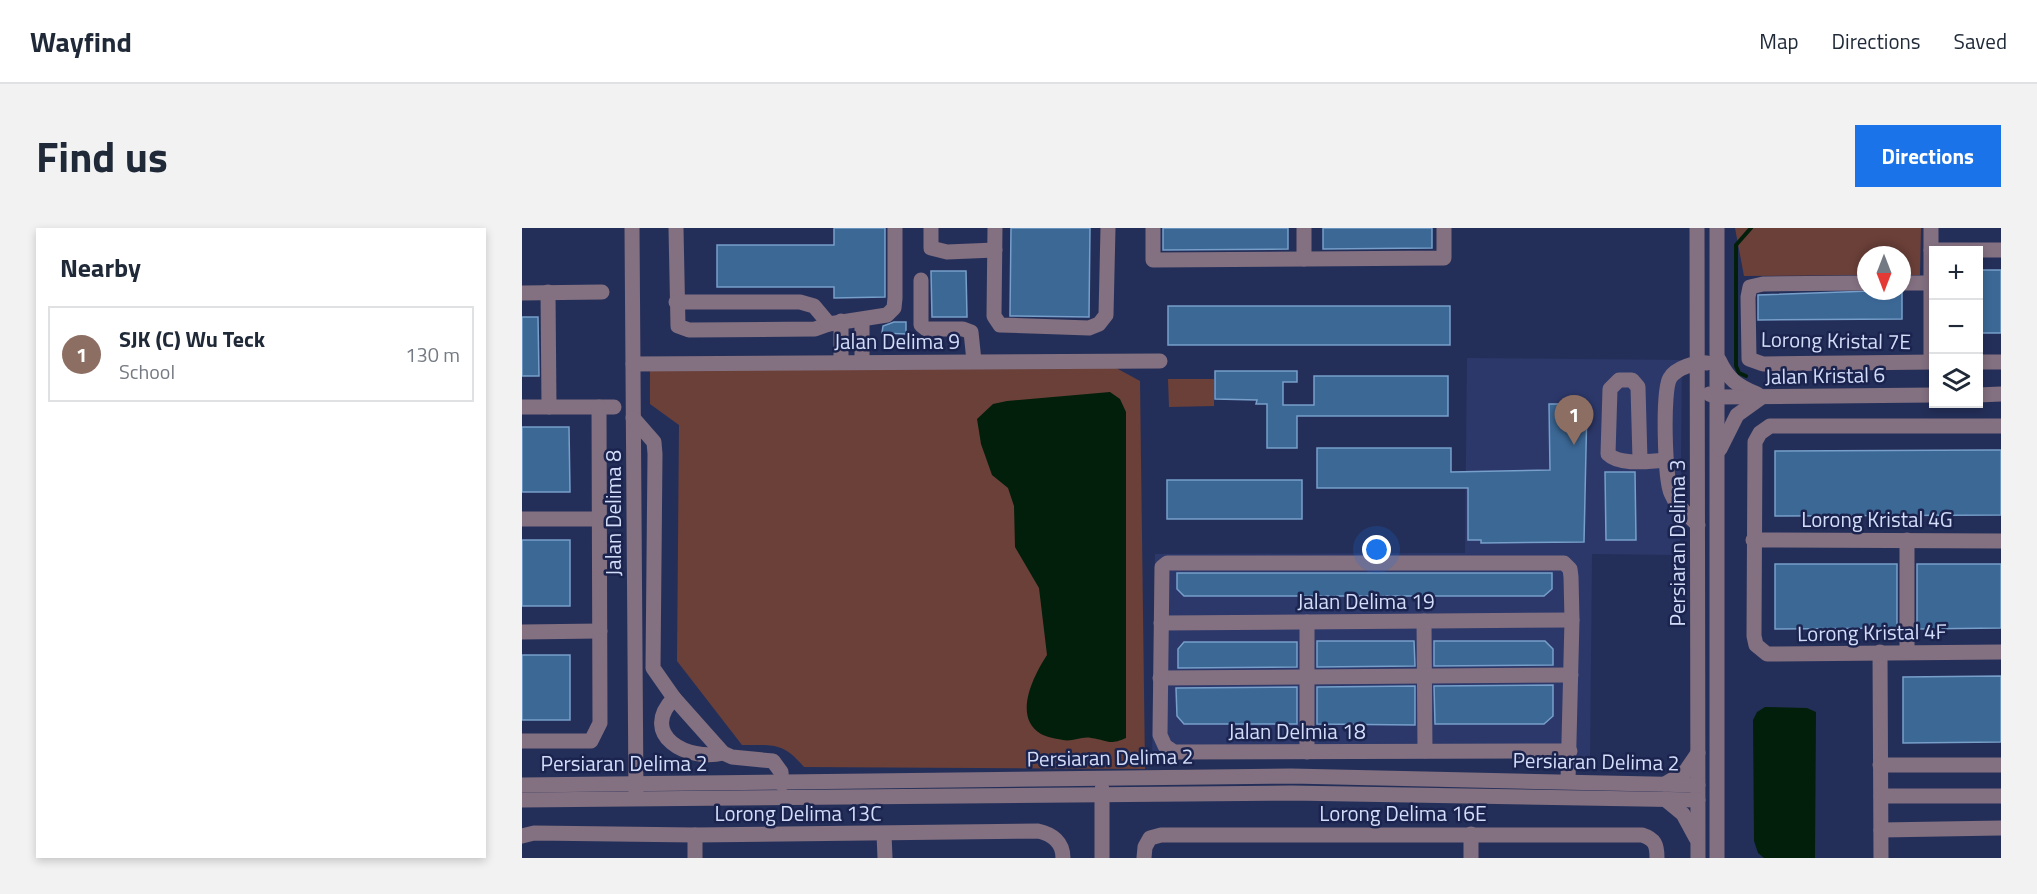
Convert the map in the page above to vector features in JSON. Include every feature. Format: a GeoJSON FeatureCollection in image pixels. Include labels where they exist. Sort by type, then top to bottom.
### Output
{"type":"FeatureCollection","features":[{"type":"Feature","properties":{"kind":"street","name":"Jalan Delima 8"},"geometry":{"type":"LineString","coordinates":[[632,228],[636,791]]}},
{"type":"Feature","properties":{"kind":"street"},"geometry":{"type":"LineString","coordinates":[[676,228],[676,322],[689,330],[786,331],[815,330],[835,322],[887,315],[894,308],[896,228]]}},
{"type":"Feature","properties":{"kind":"street"},"geometry":{"type":"LineString","coordinates":[[930,228],[931,248],[947,252],[995,250]]}},
{"type":"Feature","properties":{"kind":"street"},"geometry":{"type":"LineString","coordinates":[[995,228],[994,316],[1000,325],[1089,328],[1099,324],[1106,315],[1108,228]]}},
{"type":"Feature","properties":{"kind":"street"},"geometry":{"type":"LineString","coordinates":[[1153,228],[1154,260],[1444,258],[1444,228]]}},
{"type":"Feature","properties":{"kind":"street"},"geometry":{"type":"LineString","coordinates":[[1304,228],[1304,259]]}},
{"type":"Feature","properties":{"kind":"street","name":"Persiaran Delima 3"},"geometry":{"type":"LineString","coordinates":[[1697,228],[1700,793],[1698,851]]}},
{"type":"Feature","properties":{"kind":"street","name":"Persiaran Delima 3"},"geometry":{"type":"LineString","coordinates":[[1717,228],[1717,858]]}},
{"type":"Feature","properties":{"kind":"street"},"geometry":{"type":"LineString","coordinates":[[1931,228],[1931,246]]}},
{"type":"Feature","properties":{"kind":"street"},"geometry":{"type":"LineString","coordinates":[[1983,250],[2001,250]]}},
{"type":"Feature","properties":{"kind":"street"},"geometry":{"type":"LineString","coordinates":[[921,280],[921,325],[926,329],[963,328],[971,332],[974,362]]}},
{"type":"Feature","properties":{"kind":"street","name":"Lorong Kristal 7E"},"geometry":{"type":"LineString","coordinates":[[1857,283],[1763,284],[1750,287],[1747,351],[1749,359],[1762,364],[1929,362]]}},
{"type":"Feature","properties":{"kind":"street"},"geometry":{"type":"LineString","coordinates":[[1911,283],[1929,283]]}},
{"type":"Feature","properties":{"kind":"street"},"geometry":{"type":"LineString","coordinates":[[522,292],[602,292]]}},
{"type":"Feature","properties":{"kind":"street"},"geometry":{"type":"LineString","coordinates":[[548,292],[549,407]]}},
{"type":"Feature","properties":{"kind":"street"},"geometry":{"type":"LineString","coordinates":[[1931,300],[1932,354]]}},
{"type":"Feature","properties":{"kind":"street"},"geometry":{"type":"LineString","coordinates":[[676,302],[808,303],[835,322],[841,362]]}},
{"type":"Feature","properties":{"kind":"street"},"geometry":{"type":"LineString","coordinates":[[862,320],[862,362]]}},
{"type":"Feature","properties":{"kind":"street","name":"Jalan Delima 9"},"geometry":{"type":"LineString","coordinates":[[633,364],[1160,361]]}},
{"type":"Feature","properties":{"kind":"street"},"geometry":{"type":"LineString","coordinates":[[1698,525],[1673,497],[1666,460],[1668,381],[1674,374],[1697,362],[1717,362],[1735,384],[1762,397],[1737,416],[1725,435],[1717,457]]}},
{"type":"Feature","properties":{"kind":"street"},"geometry":{"type":"LineString","coordinates":[[1983,362],[2001,362]]}},
{"type":"Feature","properties":{"kind":"street"},"geometry":{"type":"LineString","coordinates":[[1640,460],[1638,387],[1632,380],[1619,380],[1610,389],[1608,454],[1615,459],[1640,460],[1666,460]]}},
{"type":"Feature","properties":{"kind":"street"},"geometry":{"type":"LineString","coordinates":[[1697,380],[1706,392],[1717,397],[1702,410],[1697,423]]}},
{"type":"Feature","properties":{"kind":"street"},"geometry":{"type":"LineString","coordinates":[[1983,395],[2001,394]]}},
{"type":"Feature","properties":{"kind":"street","name":"Jalan Kristal 6"},"geometry":{"type":"LineString","coordinates":[[1717,397],[1929,395]]}},
{"type":"Feature","properties":{"kind":"street"},"geometry":{"type":"LineString","coordinates":[[522,407],[607,407],[600,519],[600,723],[591,741],[522,741]]}},
{"type":"Feature","properties":{"kind":"street"},"geometry":{"type":"LineString","coordinates":[[633,418],[654,442],[653,657],[658,678],[723,753],[732,758],[773,761],[781,772],[782,784]]}},
{"type":"Feature","properties":{"kind":"street"},"geometry":{"type":"LineString","coordinates":[[1754,540],[1755,442],[1760,433],[1770,426],[2001,426]]}},
{"type":"Feature","properties":{"kind":"street"},"geometry":{"type":"LineString","coordinates":[[522,519],[600,519]]}},
{"type":"Feature","properties":{"kind":"street","name":"Lorong Kristal 4G"},"geometry":{"type":"LineString","coordinates":[[1754,540],[2001,541]]}},
{"type":"Feature","properties":{"kind":"street","name":"Lorong Kristal 4F"},"geometry":{"type":"LineString","coordinates":[[1754,540],[1754,636],[1756,645],[1767,654],[2001,652]]}},
{"type":"Feature","properties":{"kind":"street"},"geometry":{"type":"LineString","coordinates":[[1907,540],[1907,652]]}},
{"type":"Feature","properties":{"kind":"street","name":"Jalan Delmia 18"},"geometry":{"type":"LineString","coordinates":[[1570,751],[1174,752],[1165,746],[1160,735],[1161,571],[1164,564],[1179,563],[1555,561],[1570,568],[1572,620]]}},
{"type":"Feature","properties":{"kind":"street"},"geometry":{"type":"LineString","coordinates":[[1568,781],[1572,620]]}},
{"type":"Feature","properties":{"kind":"street","name":"Jalan Delima 19"},"geometry":{"type":"LineString","coordinates":[[1161,624],[1572,620]]}},
{"type":"Feature","properties":{"kind":"street"},"geometry":{"type":"LineString","coordinates":[[1424,621],[1425,751]]}},
{"type":"Feature","properties":{"kind":"street"},"geometry":{"type":"LineString","coordinates":[[1307,622],[1307,752]]}},
{"type":"Feature","properties":{"kind":"street"},"geometry":{"type":"LineString","coordinates":[[522,632],[600,631]]}},
{"type":"Feature","properties":{"kind":"street"},"geometry":{"type":"LineString","coordinates":[[1880,652],[1881,858]]}},
{"type":"Feature","properties":{"kind":"street"},"geometry":{"type":"LineString","coordinates":[[1160,678],[1571,675]]}},
{"type":"Feature","properties":{"kind":"street"},"geometry":{"type":"LineString","coordinates":[[674,698],[662,715],[662,731],[666,739],[698,754],[723,753]]}},
{"type":"Feature","properties":{"kind":"street"},"geometry":{"type":"LineString","coordinates":[[1290,752],[1291,793]]}},
{"type":"Feature","properties":{"kind":"street"},"geometry":{"type":"LineString","coordinates":[[1665,784],[1685,772],[1698,753]]}},
{"type":"Feature","properties":{"kind":"street"},"geometry":{"type":"LineString","coordinates":[[1880,765],[2001,765]]}},
{"type":"Feature","properties":{"kind":"street"},"geometry":{"type":"LineString","coordinates":[[1717,774],[1700,793],[1717,809]]}},
{"type":"Feature","properties":{"kind":"street","name":"Persiaran Delima 2"},"geometry":{"type":"LineString","coordinates":[[522,800],[636,791],[782,784],[1102,777],[1291,776],[1568,781],[1665,784],[1700,793]]}},
{"type":"Feature","properties":{"kind":"street"},"geometry":{"type":"LineString","coordinates":[[1102,777],[1102,858]]}},
{"type":"Feature","properties":{"kind":"street","name":"Persiaran Delima 2"},"geometry":{"type":"LineString","coordinates":[[522,785],[636,791],[1102,796],[1291,793],[1666,800],[1700,793]]}},
{"type":"Feature","properties":{"kind":"street"},"geometry":{"type":"LineString","coordinates":[[1881,796],[2001,796]]}},
{"type":"Feature","properties":{"kind":"street"},"geometry":{"type":"LineString","coordinates":[[1666,800],[1683,814],[1698,851]]}},
{"type":"Feature","properties":{"kind":"street"},"geometry":{"type":"LineString","coordinates":[[1881,830],[2001,828]]}},
{"type":"Feature","properties":{"kind":"street","name":"Lorong Delima 13C"},"geometry":{"type":"LineString","coordinates":[[522,836],[534,833],[695,835],[1038,831],[1050,834],[1059,843],[1063,855]]}},
{"type":"Feature","properties":{"kind":"street"},"geometry":{"type":"LineString","coordinates":[[884,834],[885,858]]}},
{"type":"Feature","properties":{"kind":"street"},"geometry":{"type":"LineString","coordinates":[[1471,834],[1471,858]]}},
{"type":"Feature","properties":{"kind":"street","name":"Lorong Delima 16E"},"geometry":{"type":"LineString","coordinates":[[1145,853],[1150,838],[1161,835],[1471,834],[1642,835],[1651,837],[1657,855]]}},
{"type":"Feature","properties":{"kind":"street"},"geometry":{"type":"LineString","coordinates":[[695,835],[695,858]]}},
{"type":"Feature","properties":{"kind":"shaded area"},"geometry":{"type":"Polygon","coordinates":[[[1735,228],[1921,228],[1920,275],[1911,275],[1911,246],[1857,246],[1857,275],[1744,276],[1735,228]]]}},
{"type":"Feature","properties":{"kind":"shaded area"},"geometry":{"type":"Polygon","coordinates":[[[1467,358],[1682,360],[1680,555],[1592,554],[1590,758],[1152,759],[1155,554],[1465,553],[1467,358]]]}},
{"type":"Feature","properties":{"kind":"shaded area"},"geometry":{"type":"Polygon","coordinates":[[[1107,363],[1140,381],[1145,769],[804,767],[784,749],[770,745],[742,745],[677,661],[679,425],[650,404],[650,366],[1107,363]]]}},
{"type":"Feature","properties":{"kind":"shaded area"},"geometry":{"type":"Polygon","coordinates":[[[1168,379],[1214,379],[1214,406],[1169,407],[1168,379]]]}},
{"type":"Feature","properties":{"kind":"shaded area"},"geometry":{"type":"Polygon","coordinates":[[[1110,392],[1120,399],[1126,412],[1126,738],[1111,742],[1088,738],[1063,740],[1041,734],[1032,727],[1028,717],[1028,696],[1036,673],[1047,655],[1039,588],[1015,547],[1014,506],[1008,488],[992,475],[981,444],[977,419],[993,404],[1007,401],[1110,392]]]}},
{"type":"Feature","properties":{"kind":"shaded area"},"geometry":{"type":"Polygon","coordinates":[[[1765,707],[1807,708],[1816,712],[1815,858],[1764,858],[1758,853],[1754,841],[1753,720],[1757,712],[1765,707]]]}},
{"type":"Feature","properties":{"kind":"building"},"geometry":{"type":"Polygon","coordinates":[[[834,228],[885,228],[885,297],[834,298],[834,287],[717,287],[717,245],[834,245],[834,228]]]}},
{"type":"Feature","properties":{"kind":"building"},"geometry":{"type":"Polygon","coordinates":[[[1011,228],[1090,228],[1089,317],[1010,316],[1011,228]]]}},
{"type":"Feature","properties":{"kind":"building"},"geometry":{"type":"Polygon","coordinates":[[[1163,228],[1288,228],[1288,249],[1163,250],[1163,228]]]}},
{"type":"Feature","properties":{"kind":"building"},"geometry":{"type":"Polygon","coordinates":[[[1323,228],[1432,228],[1432,248],[1323,249],[1323,228]]]}},
{"type":"Feature","properties":{"kind":"building"},"geometry":{"type":"Polygon","coordinates":[[[1983,270],[2001,270],[2001,333],[1983,333],[1983,270]]]}},
{"type":"Feature","properties":{"kind":"building"},"geometry":{"type":"Polygon","coordinates":[[[931,271],[966,271],[967,317],[932,317],[931,271]]]}},
{"type":"Feature","properties":{"kind":"building"},"geometry":{"type":"Polygon","coordinates":[[[1857,291],[1857,300],[1902,300],[1902,319],[1758,320],[1758,295],[1857,291]]]}},
{"type":"Feature","properties":{"kind":"building"},"geometry":{"type":"Polygon","coordinates":[[[1168,306],[1450,306],[1450,345],[1168,345],[1168,306]]]}},
{"type":"Feature","properties":{"kind":"building"},"geometry":{"type":"Polygon","coordinates":[[[522,317],[538,317],[539,376],[522,376],[522,317]]]}},
{"type":"Feature","properties":{"kind":"building"},"geometry":{"type":"Polygon","coordinates":[[[894,322],[906,322],[906,334],[882,333],[883,326],[894,322]]]}},
{"type":"Feature","properties":{"kind":"building"},"geometry":{"type":"Polygon","coordinates":[[[1215,371],[1297,371],[1297,382],[1283,382],[1283,405],[1314,405],[1314,376],[1448,376],[1448,416],[1297,416],[1297,448],[1267,448],[1267,404],[1256,404],[1257,400],[1215,399],[1215,371]]]}},
{"type":"Feature","properties":{"kind":"building"},"geometry":{"type":"Polygon","coordinates":[[[1549,404],[1587,404],[1584,542],[1481,543],[1481,540],[1468,540],[1468,488],[1317,488],[1317,448],[1451,448],[1451,472],[1550,470],[1549,404]]]}},
{"type":"Feature","properties":{"kind":"building"},"geometry":{"type":"Polygon","coordinates":[[[522,427],[569,427],[570,492],[522,492],[522,427]]]}},
{"type":"Feature","properties":{"kind":"building"},"geometry":{"type":"Polygon","coordinates":[[[2001,450],[2001,515],[1775,516],[1775,451],[2001,450]]]}},
{"type":"Feature","properties":{"kind":"building"},"geometry":{"type":"Polygon","coordinates":[[[1605,472],[1635,472],[1636,540],[1606,540],[1605,472]]]}},
{"type":"Feature","properties":{"kind":"building"},"geometry":{"type":"Polygon","coordinates":[[[1167,480],[1302,480],[1302,519],[1167,519],[1167,480]]]}},
{"type":"Feature","properties":{"kind":"building"},"geometry":{"type":"Polygon","coordinates":[[[522,540],[570,540],[570,606],[522,606],[522,540]]]}},
{"type":"Feature","properties":{"kind":"building"},"geometry":{"type":"Polygon","coordinates":[[[1775,564],[1897,564],[1897,628],[1775,629],[1775,564]]]}},
{"type":"Feature","properties":{"kind":"building"},"geometry":{"type":"Polygon","coordinates":[[[1917,564],[2001,564],[2001,628],[1917,629],[1917,564]]]}},
{"type":"Feature","properties":{"kind":"building"},"geometry":{"type":"Polygon","coordinates":[[[1177,573],[1552,573],[1552,589],[1544,596],[1184,596],[1177,589],[1177,573]]]}},
{"type":"Feature","properties":{"kind":"building"},"geometry":{"type":"Polygon","coordinates":[[[1317,641],[1414,641],[1415,666],[1317,667],[1317,641]]]}},
{"type":"Feature","properties":{"kind":"building"},"geometry":{"type":"Polygon","coordinates":[[[1434,641],[1545,641],[1553,649],[1553,665],[1434,666],[1434,641]]]}},
{"type":"Feature","properties":{"kind":"building"},"geometry":{"type":"Polygon","coordinates":[[[1184,642],[1297,642],[1297,667],[1178,668],[1178,649],[1184,642]]]}},
{"type":"Feature","properties":{"kind":"building"},"geometry":{"type":"Polygon","coordinates":[[[522,655],[570,655],[570,720],[522,720],[522,655]]]}},
{"type":"Feature","properties":{"kind":"building"},"geometry":{"type":"Polygon","coordinates":[[[2001,676],[2001,742],[1903,743],[1903,677],[2001,676]]]}},
{"type":"Feature","properties":{"kind":"building"},"geometry":{"type":"Polygon","coordinates":[[[1553,685],[1553,716],[1544,724],[1435,724],[1434,686],[1553,685]]]}},
{"type":"Feature","properties":{"kind":"building"},"geometry":{"type":"Polygon","coordinates":[[[1415,686],[1415,725],[1317,724],[1317,687],[1415,686]]]}},
{"type":"Feature","properties":{"kind":"building"},"geometry":{"type":"Polygon","coordinates":[[[1297,687],[1297,724],[1184,724],[1177,716],[1176,688],[1297,687]]]}},
{"type":"Feature","properties":{"kind":"waterway"},"geometry":{"type":"LineString","coordinates":[[1746,376],[1739,373],[1736,366],[1736,245],[1751,228]]}},
{"type":"Feature","properties":{"kind":"place","name":"SJK (C) Wu Teck"},"geometry":{"type":"Point","coordinates":[1574,445]}}]}
